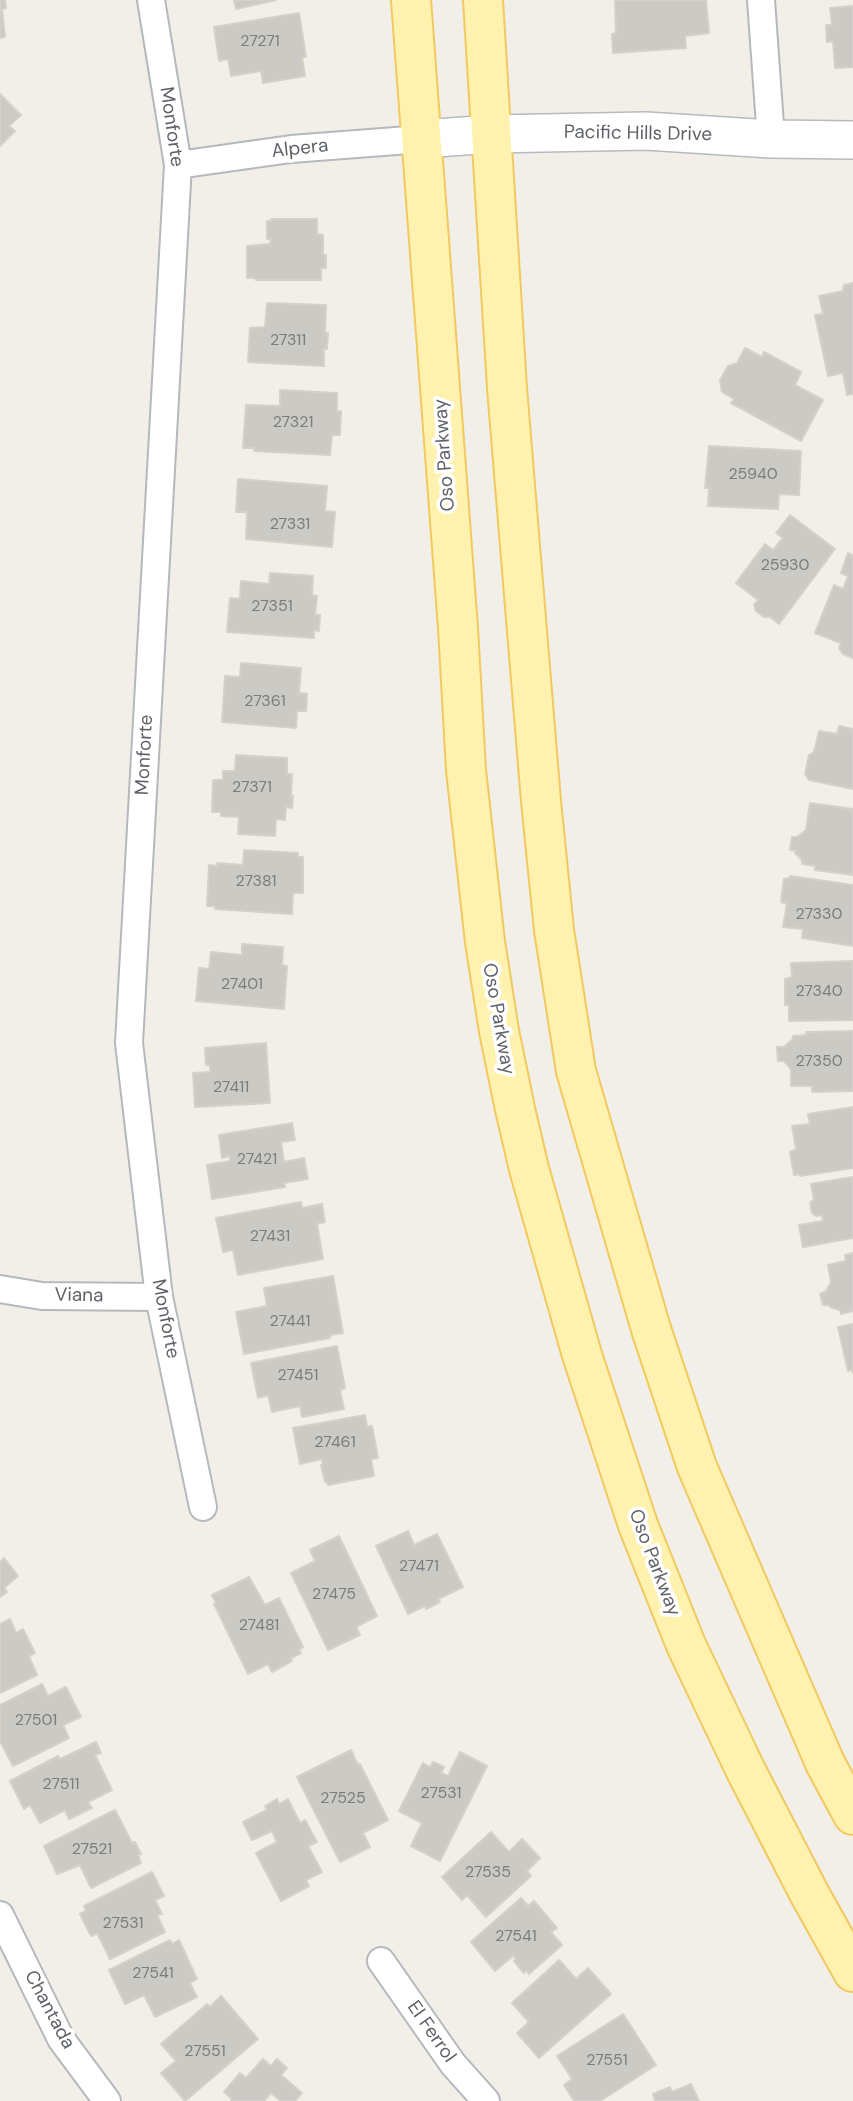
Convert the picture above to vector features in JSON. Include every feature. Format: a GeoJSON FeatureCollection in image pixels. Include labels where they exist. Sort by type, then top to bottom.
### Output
{"type":"FeatureCollection","features":[{"type":"Feature","properties":{"kind":"main road","name":"Oso Parkway"},"geometry":{"type":"LineString","coordinates":[[411,0],[458,628],[466,770],[482,917],[507,1074],[525,1153],[592,1386],[629,1499],[657,1573],[686,1645],[746,1769],[853,1972]]}},
{"type":"Feature","properties":{"kind":"main road"},"geometry":{"type":"LineString","coordinates":[[483,0],[507,388],[541,801],[554,930],[576,1071],[650,1329],[696,1467],[825,1763],[853,1815]]}},
{"type":"Feature","properties":{"kind":"street","name":"Monforte"},"geometry":{"type":"LineString","coordinates":[[151,0],[178,166],[129,1043],[159,1297],[203,1507]]}},
{"type":"Feature","properties":{"kind":"street"},"geometry":{"type":"LineString","coordinates":[[761,0],[771,139]]}},
{"type":"Feature","properties":{"kind":"street","name":"Pacific Hills Drive"},"geometry":{"type":"LineString","coordinates":[[422,139],[492,134],[646,131],[771,139],[853,140]]}},
{"type":"Feature","properties":{"kind":"street","name":"Alpera"},"geometry":{"type":"LineString","coordinates":[[178,166],[291,149],[422,139]]}},
{"type":"Feature","properties":{"kind":"street","name":"Viana"},"geometry":{"type":"LineString","coordinates":[[0,1289],[42,1296],[159,1297]]}},
{"type":"Feature","properties":{"kind":"street","name":"Chantada"},"geometry":{"type":"LineString","coordinates":[[0,1915],[61,2039],[107,2101]]}},
{"type":"Feature","properties":{"kind":"street","name":"El Ferrol"},"geometry":{"type":"LineString","coordinates":[[381,1961],[453,2064],[486,2101]]}},
{"type":"Feature","properties":{"kind":"building"},"geometry":{"type":"Polygon","coordinates":[[[0,0],[5,0],[6,8],[2,9],[5,37],[0,38],[0,0]]]}},
{"type":"Feature","properties":{"kind":"building"},"geometry":{"type":"Polygon","coordinates":[[[234,0],[276,0],[236,9],[234,0]]]}},
{"type":"Feature","properties":{"kind":"building"},"geometry":{"type":"Polygon","coordinates":[[[615,0],[706,0],[709,33],[685,36],[686,48],[613,53],[612,34],[616,33],[615,0]]]}},
{"type":"Feature","properties":{"kind":"building"},"geometry":{"type":"Polygon","coordinates":[[[853,6],[853,67],[835,68],[833,41],[827,42],[826,25],[832,25],[830,8],[853,6]]]}},
{"type":"Feature","properties":{"kind":"building"},"geometry":{"type":"Polygon","coordinates":[[[299,13],[306,57],[302,57],[305,76],[263,83],[261,71],[231,76],[228,59],[219,61],[214,27],[299,13]]]}},
{"type":"Feature","properties":{"kind":"building"},"geometry":{"type":"Polygon","coordinates":[[[0,94],[21,115],[9,126],[15,131],[0,146],[0,94]]]}},
{"type":"Feature","properties":{"kind":"building"},"geometry":{"type":"Polygon","coordinates":[[[317,219],[317,234],[323,235],[323,255],[326,255],[326,268],[321,268],[321,280],[247,278],[247,246],[270,244],[271,239],[267,239],[267,221],[317,219]]]}},
{"type":"Feature","properties":{"kind":"building"},"geometry":{"type":"Polygon","coordinates":[[[853,283],[853,394],[847,395],[843,373],[828,376],[815,315],[823,314],[819,296],[843,291],[844,285],[853,283]]]}},
{"type":"Feature","properties":{"kind":"building"},"geometry":{"type":"Polygon","coordinates":[[[267,303],[326,305],[325,333],[328,333],[324,366],[248,362],[250,328],[265,327],[267,303]]]}},
{"type":"Feature","properties":{"kind":"building"},"geometry":{"type":"Polygon","coordinates":[[[745,348],[762,357],[764,352],[801,372],[795,385],[823,400],[801,441],[731,403],[734,399],[722,392],[720,380],[728,366],[737,363],[745,348]]]}},
{"type":"Feature","properties":{"kind":"building"},"geometry":{"type":"Polygon","coordinates":[[[280,390],[337,393],[337,412],[341,411],[340,435],[332,435],[330,455],[254,451],[255,448],[243,448],[246,405],[280,406],[280,390]]]}},
{"type":"Feature","properties":{"kind":"building"},"geometry":{"type":"Polygon","coordinates":[[[709,446],[801,451],[799,495],[779,494],[778,509],[708,506],[709,488],[705,488],[709,446]]]}},
{"type":"Feature","properties":{"kind":"building"},"geometry":{"type":"Polygon","coordinates":[[[238,479],[327,486],[325,511],[335,512],[332,547],[246,539],[247,512],[236,512],[238,479]]]}},
{"type":"Feature","properties":{"kind":"building"},"geometry":{"type":"Polygon","coordinates":[[[790,515],[835,549],[779,624],[756,611],[754,605],[758,600],[736,583],[765,544],[773,550],[783,538],[776,533],[790,515]]]}},
{"type":"Feature","properties":{"kind":"building"},"geometry":{"type":"Polygon","coordinates":[[[848,553],[853,555],[853,658],[843,654],[839,648],[841,643],[815,633],[834,585],[843,589],[848,576],[841,573],[848,553]]]}},
{"type":"Feature","properties":{"kind":"building"},"geometry":{"type":"Polygon","coordinates":[[[270,573],[313,576],[312,595],[317,596],[315,615],[320,615],[319,631],[314,630],[314,638],[227,632],[230,598],[240,599],[241,581],[269,584],[270,573]]]}},
{"type":"Feature","properties":{"kind":"building"},"geometry":{"type":"Polygon","coordinates":[[[241,663],[301,668],[299,693],[307,694],[306,711],[297,711],[296,728],[222,722],[225,676],[240,677],[241,663]]]}},
{"type":"Feature","properties":{"kind":"building"},"geometry":{"type":"Polygon","coordinates":[[[839,726],[853,729],[853,789],[809,780],[805,774],[819,731],[837,734],[839,726]]]}},
{"type":"Feature","properties":{"kind":"building"},"geometry":{"type":"Polygon","coordinates":[[[236,755],[287,758],[287,774],[292,774],[292,808],[286,807],[285,820],[276,819],[275,836],[238,834],[239,817],[221,816],[221,812],[212,812],[213,780],[223,780],[223,771],[235,771],[236,755]]]}},
{"type":"Feature","properties":{"kind":"building"},"geometry":{"type":"Polygon","coordinates":[[[810,803],[853,809],[853,875],[815,870],[815,866],[802,864],[796,851],[790,850],[792,837],[797,837],[806,830],[810,803]]]}},
{"type":"Feature","properties":{"kind":"building"},"geometry":{"type":"Polygon","coordinates":[[[244,850],[298,853],[298,857],[303,857],[303,893],[293,893],[292,914],[215,909],[215,906],[207,906],[209,865],[243,865],[244,850]]]}},
{"type":"Feature","properties":{"kind":"building"},"geometry":{"type":"Polygon","coordinates":[[[790,876],[853,885],[853,946],[802,938],[803,929],[783,927],[787,904],[781,902],[784,879],[791,878],[790,876]]]}},
{"type":"Feature","properties":{"kind":"building"},"geometry":{"type":"Polygon","coordinates":[[[242,944],[283,947],[282,965],[287,966],[284,1009],[196,1001],[199,968],[209,969],[211,952],[242,955],[242,944]]]}},
{"type":"Feature","properties":{"kind":"building"},"geometry":{"type":"Polygon","coordinates":[[[853,961],[853,1020],[789,1021],[789,1005],[785,1005],[785,979],[792,977],[791,963],[853,961]]]}},
{"type":"Feature","properties":{"kind":"building"},"geometry":{"type":"Polygon","coordinates":[[[853,1031],[853,1091],[812,1092],[812,1086],[791,1086],[791,1069],[784,1061],[778,1061],[777,1047],[784,1047],[793,1036],[806,1035],[806,1032],[853,1031]]]}},
{"type":"Feature","properties":{"kind":"building"},"geometry":{"type":"Polygon","coordinates":[[[266,1043],[270,1103],[195,1107],[193,1073],[210,1072],[210,1065],[206,1065],[205,1048],[266,1043]]]}},
{"type":"Feature","properties":{"kind":"building"},"geometry":{"type":"Polygon","coordinates":[[[853,1107],[853,1168],[794,1175],[790,1152],[796,1149],[792,1126],[810,1124],[808,1114],[853,1107]]]}},
{"type":"Feature","properties":{"kind":"building"},"geometry":{"type":"Polygon","coordinates":[[[292,1123],[295,1140],[281,1142],[284,1162],[304,1158],[308,1179],[284,1183],[285,1187],[212,1199],[207,1165],[230,1161],[230,1156],[222,1158],[219,1135],[292,1123]]]}},
{"type":"Feature","properties":{"kind":"building"},"geometry":{"type":"Polygon","coordinates":[[[853,1177],[853,1238],[803,1247],[799,1225],[823,1221],[822,1215],[816,1216],[812,1213],[810,1203],[814,1199],[811,1184],[853,1177]]]}},
{"type":"Feature","properties":{"kind":"building"},"geometry":{"type":"Polygon","coordinates":[[[301,1202],[302,1208],[322,1204],[325,1222],[317,1224],[323,1259],[238,1275],[233,1250],[223,1252],[216,1218],[301,1202]]]}},
{"type":"Feature","properties":{"kind":"building"},"geometry":{"type":"Polygon","coordinates":[[[853,1253],[853,1311],[841,1314],[840,1310],[823,1305],[820,1294],[826,1291],[831,1282],[828,1265],[846,1261],[845,1255],[853,1253]]]}},
{"type":"Feature","properties":{"kind":"building"},"geometry":{"type":"Polygon","coordinates":[[[333,1276],[343,1333],[330,1335],[330,1338],[244,1354],[236,1312],[267,1306],[264,1288],[333,1276]]]}},
{"type":"Feature","properties":{"kind":"building"},"geometry":{"type":"Polygon","coordinates":[[[853,1324],[853,1373],[852,1370],[848,1371],[838,1327],[853,1324]]]}},
{"type":"Feature","properties":{"kind":"building"},"geometry":{"type":"Polygon","coordinates":[[[337,1346],[345,1388],[340,1390],[344,1409],[302,1417],[300,1406],[272,1412],[268,1395],[258,1398],[251,1363],[337,1346]]]}},
{"type":"Feature","properties":{"kind":"building"},"geometry":{"type":"Polygon","coordinates":[[[365,1415],[367,1427],[372,1426],[378,1458],[371,1459],[374,1476],[328,1485],[321,1465],[322,1459],[300,1464],[293,1428],[365,1415]]]}},
{"type":"Feature","properties":{"kind":"building"},"geometry":{"type":"Polygon","coordinates":[[[408,1531],[414,1545],[437,1534],[463,1587],[438,1599],[440,1602],[426,1609],[425,1606],[408,1614],[376,1546],[408,1531]]]}},
{"type":"Feature","properties":{"kind":"building"},"geometry":{"type":"Polygon","coordinates":[[[339,1536],[377,1616],[356,1627],[360,1635],[328,1650],[291,1573],[315,1561],[310,1550],[339,1536]]]}},
{"type":"Feature","properties":{"kind":"building"},"geometry":{"type":"Polygon","coordinates":[[[4,1558],[18,1576],[4,1588],[7,1592],[0,1597],[0,1562],[4,1558]]]}},
{"type":"Feature","properties":{"kind":"building"},"geometry":{"type":"Polygon","coordinates":[[[249,1577],[265,1605],[279,1598],[303,1647],[299,1650],[301,1653],[291,1658],[292,1661],[272,1672],[268,1664],[248,1674],[214,1604],[216,1603],[212,1595],[249,1577]]]}},
{"type":"Feature","properties":{"kind":"building"},"geometry":{"type":"Polygon","coordinates":[[[10,1619],[16,1633],[23,1629],[35,1653],[29,1656],[37,1675],[0,1693],[0,1624],[10,1619]]]}},
{"type":"Feature","properties":{"kind":"building"},"geometry":{"type":"Polygon","coordinates":[[[42,1684],[48,1696],[66,1687],[81,1717],[63,1725],[69,1738],[13,1766],[0,1741],[0,1705],[42,1684]]]}},
{"type":"Feature","properties":{"kind":"building"},"geometry":{"type":"Polygon","coordinates":[[[96,1742],[101,1753],[95,1755],[112,1790],[88,1802],[92,1808],[69,1819],[65,1810],[40,1823],[30,1805],[24,1809],[10,1781],[58,1756],[60,1759],[96,1742]]]}},
{"type":"Feature","properties":{"kind":"building"},"geometry":{"type":"Polygon","coordinates":[[[351,1750],[388,1820],[363,1833],[370,1847],[340,1862],[297,1777],[351,1750]]]}},
{"type":"Feature","properties":{"kind":"building"},"geometry":{"type":"Polygon","coordinates":[[[460,1752],[487,1766],[440,1861],[411,1846],[422,1823],[399,1811],[423,1763],[430,1767],[433,1762],[444,1767],[441,1773],[448,1776],[460,1752]]]}},
{"type":"Feature","properties":{"kind":"building"},"geometry":{"type":"Polygon","coordinates":[[[277,1799],[279,1804],[288,1799],[300,1823],[305,1820],[317,1842],[308,1846],[322,1872],[306,1880],[309,1886],[281,1901],[256,1853],[277,1842],[272,1831],[252,1840],[243,1822],[267,1810],[265,1806],[277,1799]]]}},
{"type":"Feature","properties":{"kind":"building"},"geometry":{"type":"Polygon","coordinates":[[[115,1810],[132,1843],[135,1842],[141,1854],[138,1855],[141,1863],[91,1888],[80,1865],[57,1874],[44,1846],[115,1810]]]}},
{"type":"Feature","properties":{"kind":"building"},"geometry":{"type":"Polygon","coordinates":[[[491,1832],[509,1852],[522,1839],[540,1858],[527,1871],[531,1876],[486,1917],[467,1895],[462,1900],[442,1877],[491,1832]]]}},
{"type":"Feature","properties":{"kind":"building"},"geometry":{"type":"Polygon","coordinates":[[[152,1872],[164,1896],[155,1900],[162,1914],[157,1915],[165,1932],[110,1959],[97,1933],[91,1936],[80,1914],[86,1911],[84,1906],[152,1872]]]}},
{"type":"Feature","properties":{"kind":"building"},"geometry":{"type":"Polygon","coordinates":[[[521,1898],[528,1906],[534,1901],[557,1928],[551,1932],[562,1945],[529,1974],[526,1970],[524,1973],[513,1956],[495,1971],[471,1942],[521,1898]]]}},
{"type":"Feature","properties":{"kind":"building"},"geometry":{"type":"Polygon","coordinates":[[[170,1940],[172,1944],[179,1940],[197,1979],[190,1983],[197,1997],[155,2017],[144,1995],[125,2004],[109,1970],[170,1940]]]}},
{"type":"Feature","properties":{"kind":"building"},"geometry":{"type":"Polygon","coordinates":[[[559,1960],[576,1979],[588,1968],[611,1994],[539,2058],[517,2033],[529,2022],[512,2003],[559,1960]]]}},
{"type":"Feature","properties":{"kind":"building"},"geometry":{"type":"Polygon","coordinates":[[[221,1996],[258,2039],[185,2101],[161,2073],[176,2061],[161,2044],[207,2004],[210,2007],[221,1996]]]}},
{"type":"Feature","properties":{"kind":"building"},"geometry":{"type":"Polygon","coordinates":[[[623,2014],[656,2065],[600,2101],[574,2101],[564,2085],[572,2079],[557,2056],[623,2014]]]}},
{"type":"Feature","properties":{"kind":"building"},"geometry":{"type":"Polygon","coordinates":[[[263,2059],[271,2066],[277,2059],[287,2068],[281,2075],[302,2093],[295,2101],[281,2101],[271,2093],[264,2101],[231,2101],[224,2092],[240,2073],[246,2078],[263,2059]]]}},
{"type":"Feature","properties":{"kind":"building"},"geometry":{"type":"Polygon","coordinates":[[[691,2084],[699,2101],[655,2101],[653,2094],[670,2087],[672,2092],[691,2084]]]}}]}
